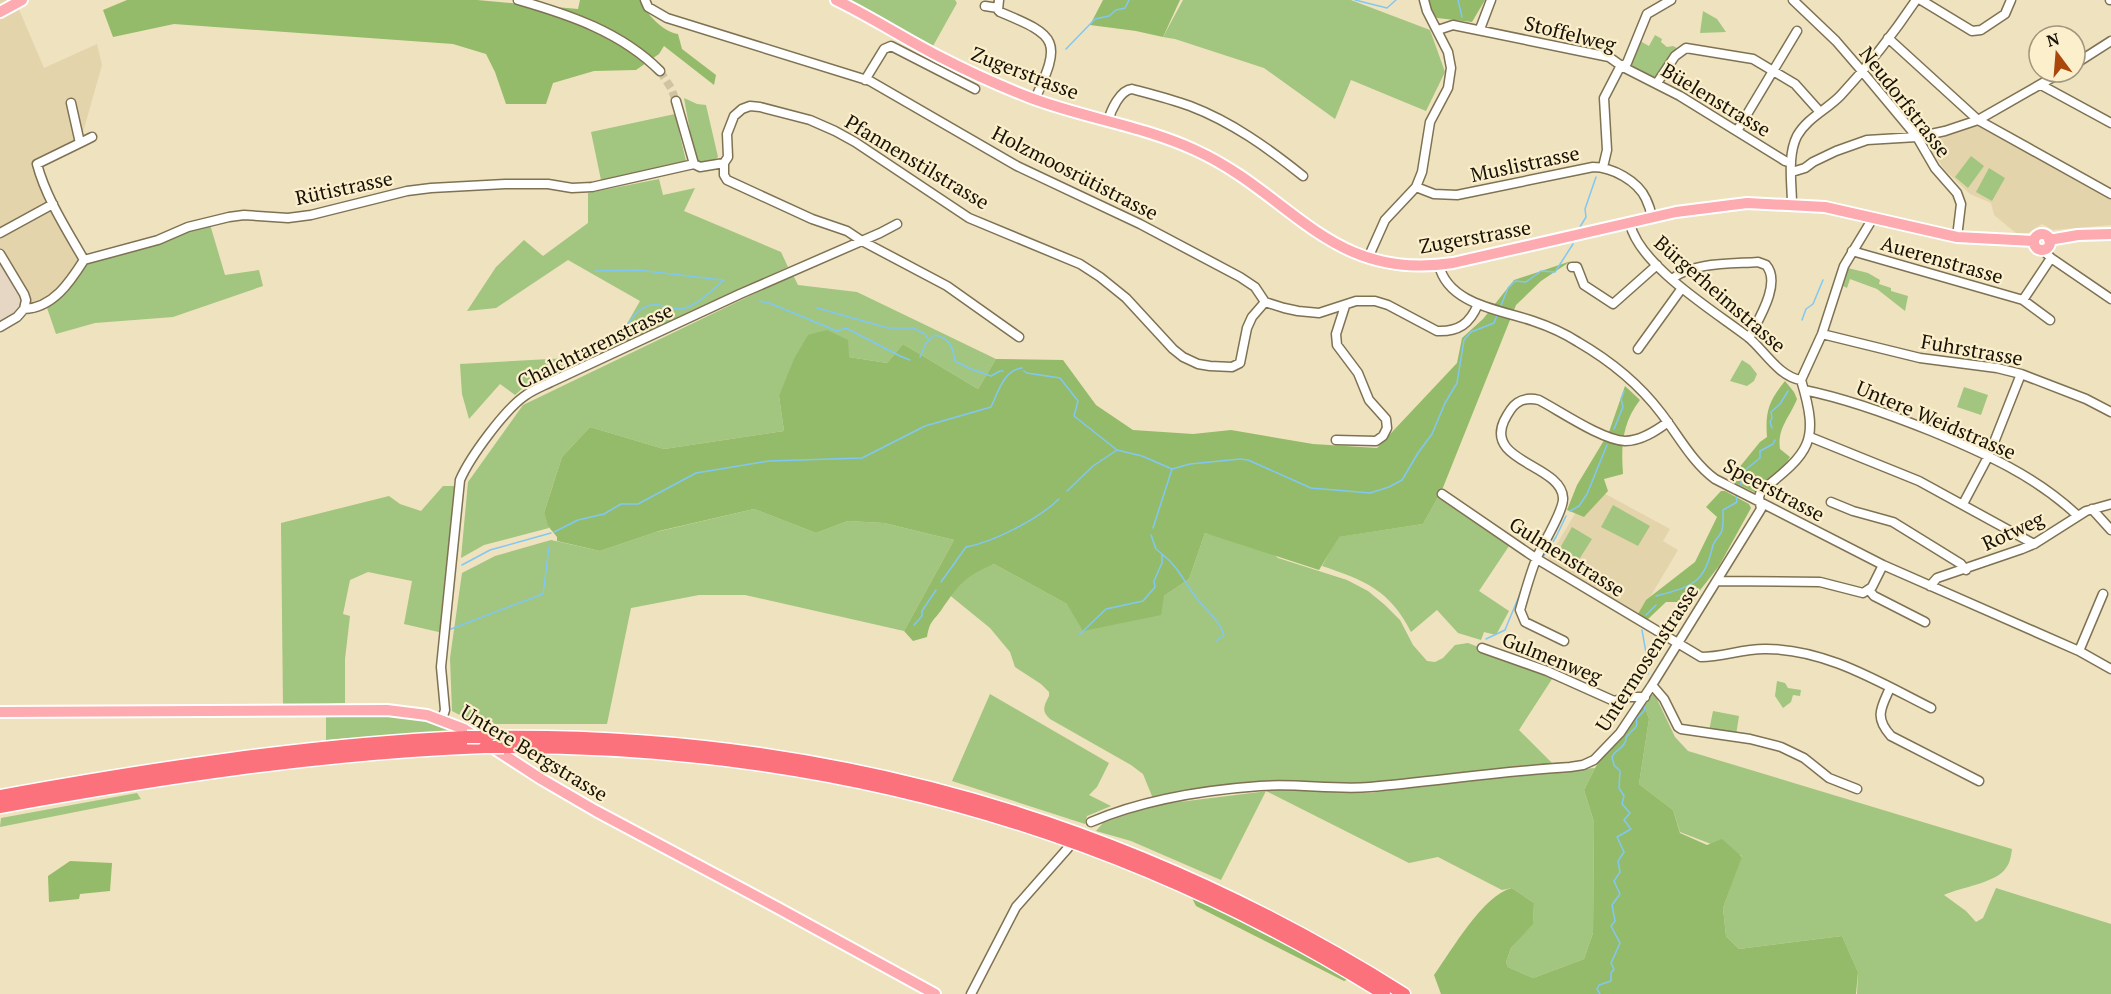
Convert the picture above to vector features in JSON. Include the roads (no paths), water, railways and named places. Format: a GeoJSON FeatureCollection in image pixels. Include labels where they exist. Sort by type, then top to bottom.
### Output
{"type":"FeatureCollection","features":[{"type":"Feature","properties":{"kind":"highway"},"geometry":{"type":"LineString","coordinates":[[0,796],[254,755],[350,745],[467,737],[504,747],[618,749],[731,759],[858,781],[970,809],[1061,838],[1173,882],[1264,926],[1384,994]]}},
{"type":"Feature","properties":{"kind":"highway"},"geometry":{"type":"LineString","coordinates":[[0,807],[150,781],[276,764],[487,742],[619,739],[746,751],[867,772],[967,797],[1092,838],[1198,881],[1300,933],[1404,994]]}},
{"type":"Feature","properties":{"kind":"highway"},"geometry":{"type":"LineString","coordinates":[[0,812],[34,801]]}},
{"type":"Feature","properties":{"kind":"main road"},"geometry":{"type":"LineString","coordinates":[[0,12],[22,0]]}},
{"type":"Feature","properties":{"kind":"main road","name":"Zugerstrasse"},"geometry":{"type":"LineString","coordinates":[[836,0],[939,57],[990,81],[1035,99],[1177,142],[1226,166],[1334,244],[1368,258],[1402,266],[1439,265],[1699,208],[1731,204],[1825,207],[1957,237],[2034,241],[2036,236],[2041,234],[2046,235],[2048,249],[2078,235],[2111,234]]}},
{"type":"Feature","properties":{"kind":"main road","name":"Untere Bergstrasse"},"geometry":{"type":"LineString","coordinates":[[0,712],[387,710],[427,714],[468,731],[541,779],[596,811],[934,994]]}},
{"type":"Feature","properties":{"kind":"street"},"geometry":{"type":"LineString","coordinates":[[518,0],[593,26],[627,43],[660,71]]}},
{"type":"Feature","properties":{"kind":"street","name":"Holzmoosrütistrasse"},"geometry":{"type":"LineString","coordinates":[[645,0],[648,7],[667,18],[865,80],[954,128],[1017,166],[1140,224],[1240,277],[1254,287],[1265,302]]}},
{"type":"Feature","properties":{"kind":"street"},"geometry":{"type":"LineString","coordinates":[[1368,258],[1385,220],[1416,187],[1422,172],[1430,122],[1448,88],[1451,68],[1448,52],[1427,11],[1425,0]]}},
{"type":"Feature","properties":{"kind":"street"},"geometry":{"type":"LineString","coordinates":[[1480,29],[1491,0]]}},
{"type":"Feature","properties":{"kind":"street"},"geometry":{"type":"LineString","coordinates":[[1603,167],[1607,150],[1604,98],[1627,63],[1647,14],[1671,0]]}},
{"type":"Feature","properties":{"kind":"street","name":"Neudorfstrasse"},"geometry":{"type":"LineString","coordinates":[[1793,0],[1836,41],[1861,70],[1917,137],[1935,168],[1960,198],[1957,237]]}},
{"type":"Feature","properties":{"kind":"street"},"geometry":{"type":"LineString","coordinates":[[1792,205],[1792,151],[1798,134],[1840,96],[1916,0]]}},
{"type":"Feature","properties":{"kind":"street"},"geometry":{"type":"LineString","coordinates":[[1921,0],[1972,31],[1981,30],[2005,15],[2011,0]]}},
{"type":"Feature","properties":{"kind":"street"},"geometry":{"type":"LineString","coordinates":[[985,6],[999,4],[1000,12],[1035,27],[1051,44],[1051,62],[1035,99]]}},
{"type":"Feature","properties":{"kind":"street","name":"Stoffelweg"},"geometry":{"type":"LineString","coordinates":[[1438,30],[1453,25],[1480,29],[1599,54],[1616,60],[1623,66]]}},
{"type":"Feature","properties":{"kind":"street"},"geometry":{"type":"LineString","coordinates":[[1737,131],[1797,31]]}},
{"type":"Feature","properties":{"kind":"street"},"geometry":{"type":"LineString","coordinates":[[1888,38],[1978,120],[2111,194]]}},
{"type":"Feature","properties":{"kind":"street"},"geometry":{"type":"LineString","coordinates":[[2087,56],[2111,41]]}},
{"type":"Feature","properties":{"kind":"street"},"geometry":{"type":"LineString","coordinates":[[865,80],[884,49],[891,46],[975,89]]}},
{"type":"Feature","properties":{"kind":"street"},"geometry":{"type":"LineString","coordinates":[[1658,83],[1675,56],[1686,48],[1753,59],[1795,84],[1820,112]]}},
{"type":"Feature","properties":{"kind":"street","name":"Büelenstrasse"},"geometry":{"type":"LineString","coordinates":[[1623,66],[1658,83],[1792,167]]}},
{"type":"Feature","properties":{"kind":"street"},"geometry":{"type":"LineString","coordinates":[[1792,167],[1805,168],[1836,151],[1867,140],[1917,137],[1945,132],[1978,120],[2041,85],[2111,123]]}},
{"type":"Feature","properties":{"kind":"street"},"geometry":{"type":"LineString","coordinates":[[1108,121],[1125,91],[1132,88],[1187,105],[1217,118],[1266,147],[1303,176]]}},
{"type":"Feature","properties":{"kind":"street"},"geometry":{"type":"LineString","coordinates":[[676,100],[694,164]]}},
{"type":"Feature","properties":{"kind":"street"},"geometry":{"type":"LineString","coordinates":[[71,103],[80,143]]}},
{"type":"Feature","properties":{"kind":"street","name":"Pfannenstilstrasse"},"geometry":{"type":"LineString","coordinates":[[724,163],[728,157],[729,124],[742,109],[750,106],[760,107],[810,120],[855,142],[969,218],[1061,255],[1090,271],[1126,298],[1173,349],[1198,364],[1232,367],[1240,363],[1247,328],[1252,317],[1265,302]]}},
{"type":"Feature","properties":{"kind":"street"},"geometry":{"type":"LineString","coordinates":[[24,309],[31,309],[66,288],[84,261],[53,204],[37,164],[92,137]]}},
{"type":"Feature","properties":{"kind":"street"},"geometry":{"type":"LineString","coordinates":[[724,163],[724,175],[727,180],[812,219],[847,231],[862,242],[947,286],[1019,338]]}},
{"type":"Feature","properties":{"kind":"street","name":"Rütistrasse"},"geometry":{"type":"LineString","coordinates":[[84,261],[158,240],[229,216],[288,218],[311,215],[407,191],[431,188],[505,184],[592,187],[694,164],[700,167],[724,163]]}},
{"type":"Feature","properties":{"kind":"street","name":"Muslistrasse"},"geometry":{"type":"LineString","coordinates":[[1416,187],[1434,194],[1457,195],[1585,168],[1603,167],[1621,176],[1643,193],[1652,218]]}},
{"type":"Feature","properties":{"kind":"street"},"geometry":{"type":"LineString","coordinates":[[0,233],[53,204]]}},
{"type":"Feature","properties":{"kind":"street"},"geometry":{"type":"LineString","coordinates":[[1873,218],[1844,266],[1822,334],[1801,380],[1808,405],[1810,437],[1919,481],[2034,544]]}},
{"type":"Feature","properties":{"kind":"street","name":"Chalchtarenstrasse"},"geometry":{"type":"LineString","coordinates":[[442,719],[445,710],[441,667],[460,480],[474,457],[511,408],[526,395],[551,382],[751,289],[862,242],[897,224]]}},
{"type":"Feature","properties":{"kind":"street","name":"Bürgerheimstrasse"},"geometry":{"type":"LineString","coordinates":[[1630,224],[1632,234],[1639,246],[1672,279],[1702,305],[1749,338],[1794,379],[1801,380]]}},
{"type":"Feature","properties":{"kind":"street"},"geometry":{"type":"LineString","coordinates":[[2048,249],[2092,287],[2111,299]]}},
{"type":"Feature","properties":{"kind":"street","name":"Auerenstrasse"},"geometry":{"type":"LineString","coordinates":[[2023,300],[2048,249]]}},
{"type":"Feature","properties":{"kind":"street","name":"Auerenstrasse"},"geometry":{"type":"LineString","coordinates":[[1852,251],[2023,300],[2050,320]]}},
{"type":"Feature","properties":{"kind":"street"},"geometry":{"type":"LineString","coordinates":[[0,254],[26,300],[24,309],[0,327]]}},
{"type":"Feature","properties":{"kind":"street"},"geometry":{"type":"LineString","coordinates":[[1672,279],[1683,270],[1696,267],[1758,262],[1766,265],[1772,276],[1770,290],[1749,338]]}},
{"type":"Feature","properties":{"kind":"street","name":"Speerstrasse"},"geometry":{"type":"LineString","coordinates":[[1439,265],[1448,283],[1478,304],[1549,327],[1592,350],[1634,383],[1668,422],[1699,465],[1725,485],[1883,565],[2079,651],[2111,669]]}},
{"type":"Feature","properties":{"kind":"street"},"geometry":{"type":"LineString","coordinates":[[1572,267],[1577,267],[1584,285],[1613,304],[1657,265]]}},
{"type":"Feature","properties":{"kind":"street"},"geometry":{"type":"LineString","coordinates":[[1638,349],[1682,288]]}},
{"type":"Feature","properties":{"kind":"street"},"geometry":{"type":"LineString","coordinates":[[1265,302],[1308,313],[1328,311],[1356,301],[1375,301],[1388,305],[1437,331],[1446,332],[1465,325],[1473,316],[1478,304]]}},
{"type":"Feature","properties":{"kind":"street"},"geometry":{"type":"LineString","coordinates":[[1336,440],[1376,441],[1383,436],[1387,428],[1386,419],[1369,400],[1358,373],[1337,345],[1336,334],[1345,306]]}},
{"type":"Feature","properties":{"kind":"street","name":"Fuhrstrasse"},"geometry":{"type":"LineString","coordinates":[[1822,334],[1920,358],[1998,368],[2086,399],[2111,412]]}},
{"type":"Feature","properties":{"kind":"street"},"geometry":{"type":"LineString","coordinates":[[1963,504],[1989,455],[2020,374]]}},
{"type":"Feature","properties":{"kind":"street","name":"Untere Weidstrasse"},"geometry":{"type":"LineString","coordinates":[[1804,390],[1838,397],[1904,420],[1989,455],[2044,489],[2078,516]]}},
{"type":"Feature","properties":{"kind":"street"},"geometry":{"type":"LineString","coordinates":[[1564,641],[1525,622],[1520,610],[1537,559],[1562,505],[1563,495],[1556,483],[1514,455],[1502,442],[1502,425],[1512,408],[1526,399],[1539,400],[1606,436],[1626,441],[1650,435],[1668,422]]}},
{"type":"Feature","properties":{"kind":"street","name":"Untermosenstrasse"},"geometry":{"type":"LineString","coordinates":[[1091,822],[1154,801],[1261,786],[1367,787],[1473,774],[1582,765],[1594,760],[1620,733],[1718,582],[1761,509],[1757,502],[1761,491],[1797,461],[1810,437]]}},
{"type":"Feature","properties":{"kind":"street","name":"Gulmenstrasse"},"geometry":{"type":"LineString","coordinates":[[1442,494],[1537,559],[1677,645],[1701,657],[1716,657],[1743,649],[1767,648],[1821,657],[1843,665],[1931,708]]}},
{"type":"Feature","properties":{"kind":"street"},"geometry":{"type":"LineString","coordinates":[[1831,502],[1853,511],[1893,522],[1961,564],[1966,570]]}},
{"type":"Feature","properties":{"kind":"street","name":"Rotweg"},"geometry":{"type":"LineString","coordinates":[[1930,585],[1934,580],[2034,544],[2078,516],[2111,504]]}},
{"type":"Feature","properties":{"kind":"street"},"geometry":{"type":"LineString","coordinates":[[2092,509],[2111,530]]}},
{"type":"Feature","properties":{"kind":"street"},"geometry":{"type":"LineString","coordinates":[[1718,582],[1820,582],[1863,593],[1869,590],[1883,565]]}},
{"type":"Feature","properties":{"kind":"street"},"geometry":{"type":"LineString","coordinates":[[1869,590],[1874,596],[1925,621]]}},
{"type":"Feature","properties":{"kind":"street"},"geometry":{"type":"LineString","coordinates":[[2079,651],[2103,594]]}},
{"type":"Feature","properties":{"kind":"street","name":"Gulmenweg"},"geometry":{"type":"LineString","coordinates":[[1482,648],[1547,671],[1614,701],[1645,697]]}},
{"type":"Feature","properties":{"kind":"street"},"geometry":{"type":"LineString","coordinates":[[1652,685],[1664,699],[1678,727],[1750,739],[1781,747],[1804,758],[1829,778],[1857,789]]}},
{"type":"Feature","properties":{"kind":"street"},"geometry":{"type":"LineString","coordinates":[[1890,688],[1881,707],[1880,718],[1884,728],[1891,736],[1979,781]]}},
{"type":"Feature","properties":{"kind":"street"},"geometry":{"type":"LineString","coordinates":[[970,994],[1016,907],[1068,848]]}},
{"type":"Feature","properties":{"kind":"waterway"},"geometry":{"type":"LineString","coordinates":[[1066,49],[1095,19],[1109,16],[1116,10],[1125,8],[1129,0]]}},
{"type":"Feature","properties":{"kind":"waterway"},"geometry":{"type":"LineString","coordinates":[[1355,0],[1387,8],[1396,0]]}},
{"type":"Feature","properties":{"kind":"waterway"},"geometry":{"type":"LineString","coordinates":[[1458,0],[1462,17]]}},
{"type":"Feature","properties":{"kind":"waterway"},"geometry":{"type":"LineString","coordinates":[[1580,227],[1586,217],[1585,209],[1596,177]]}},
{"type":"Feature","properties":{"kind":"waterway"},"geometry":{"type":"LineString","coordinates":[[1500,308],[1508,288],[1515,281],[1526,282],[1541,271],[1555,272],[1573,244]]}},
{"type":"Feature","properties":{"kind":"waterway"},"geometry":{"type":"LineString","coordinates":[[595,271],[638,270],[722,280]]}},
{"type":"Feature","properties":{"kind":"waterway"},"geometry":{"type":"LineString","coordinates":[[615,347],[632,318],[643,308],[651,305],[676,309],[688,307],[724,280]]}},
{"type":"Feature","properties":{"kind":"waterway"},"geometry":{"type":"LineString","coordinates":[[1802,320],[1806,309],[1813,304],[1823,280]]}},
{"type":"Feature","properties":{"kind":"waterway"},"geometry":{"type":"LineString","coordinates":[[759,301],[837,331],[846,328],[910,360]]}},
{"type":"Feature","properties":{"kind":"waterway"},"geometry":{"type":"LineString","coordinates":[[817,308],[888,328],[913,328],[925,334],[929,341]]}},
{"type":"Feature","properties":{"kind":"waterway"},"geometry":{"type":"LineString","coordinates":[[1024,371],[1060,378],[1078,401],[1074,416],[1117,450],[1142,456],[1172,469],[1190,464],[1248,460],[1311,488],[1370,493],[1402,480],[1432,434],[1445,403],[1457,383],[1464,340],[1471,332],[1494,323],[1497,315]]}},
{"type":"Feature","properties":{"kind":"waterway"},"geometry":{"type":"LineString","coordinates":[[920,357],[926,343],[935,335],[944,338],[950,344],[955,361],[991,376],[1003,371]]}},
{"type":"Feature","properties":{"kind":"waterway"},"geometry":{"type":"LineString","coordinates":[[554,532],[578,520],[604,514],[621,504],[638,504],[696,473],[769,461],[862,458],[925,426],[991,407],[1006,377],[1022,368]]}},
{"type":"Feature","properties":{"kind":"waterway"},"geometry":{"type":"LineString","coordinates":[[1614,429],[1623,407],[1621,399],[1624,391]]}},
{"type":"Feature","properties":{"kind":"waterway"},"geometry":{"type":"LineString","coordinates":[[1772,428],[1771,412],[1780,404],[1788,391]]}},
{"type":"Feature","properties":{"kind":"waterway"},"geometry":{"type":"LineString","coordinates":[[1740,487],[1744,471],[1760,458],[1760,451],[1773,444],[1775,440]]}},
{"type":"Feature","properties":{"kind":"waterway"},"geometry":{"type":"LineString","coordinates":[[1570,511],[1579,506],[1587,494],[1607,445]]}},
{"type":"Feature","properties":{"kind":"waterway"},"geometry":{"type":"LineString","coordinates":[[1067,491],[1093,466],[1117,450]]}},
{"type":"Feature","properties":{"kind":"waterway"},"geometry":{"type":"LineString","coordinates":[[1153,528],[1172,469]]}},
{"type":"Feature","properties":{"kind":"waterway"},"geometry":{"type":"LineString","coordinates":[[1656,596],[1680,589],[1701,575],[1706,568],[1714,543],[1722,531],[1723,510],[1737,502],[1736,494]]}},
{"type":"Feature","properties":{"kind":"waterway"},"geometry":{"type":"LineString","coordinates":[[941,582],[966,547],[1015,529],[1059,499]]}},
{"type":"Feature","properties":{"kind":"waterway"},"geometry":{"type":"LineString","coordinates":[[1543,557],[1566,516]]}},
{"type":"Feature","properties":{"kind":"waterway"},"geometry":{"type":"LineString","coordinates":[[462,565],[490,550],[551,533]]}},
{"type":"Feature","properties":{"kind":"waterway"},"geometry":{"type":"LineString","coordinates":[[1079,635],[1106,609],[1143,601],[1155,587],[1154,581],[1162,563],[1162,554],[1156,549],[1151,535]]}},
{"type":"Feature","properties":{"kind":"waterway"},"geometry":{"type":"LineString","coordinates":[[451,629],[543,594],[549,547]]}},
{"type":"Feature","properties":{"kind":"waterway"},"geometry":{"type":"LineString","coordinates":[[1162,554],[1173,564],[1219,625],[1224,635],[1216,641]]}},
{"type":"Feature","properties":{"kind":"waterway"},"geometry":{"type":"LineString","coordinates":[[1486,639],[1505,630],[1524,584]]}},
{"type":"Feature","properties":{"kind":"waterway"},"geometry":{"type":"LineString","coordinates":[[914,625],[922,616],[922,611],[936,590]]}},
{"type":"Feature","properties":{"kind":"waterway"},"geometry":{"type":"LineString","coordinates":[[1646,615],[1656,605]]}},
{"type":"Feature","properties":{"kind":"waterway"},"geometry":{"type":"LineString","coordinates":[[1642,630],[1648,674]]}},
{"type":"Feature","properties":{"kind":"waterway"},"geometry":{"type":"LineString","coordinates":[[1600,994],[1597,989],[1599,985],[1611,981],[1611,973],[1614,969],[1611,963],[1620,943],[1611,926],[1615,921],[1612,905],[1620,894],[1614,881],[1620,872],[1618,861],[1624,852],[1617,837],[1631,829],[1624,820],[1630,813],[1622,804],[1624,796],[1619,788],[1620,771],[1614,765],[1612,757],[1636,727],[1636,719],[1645,710],[1644,704]]}},
{"type":"Feature","properties":{"kind":"tunnel"},"geometry":{"type":"LineString","coordinates":[[660,71],[676,101]]}}]}
